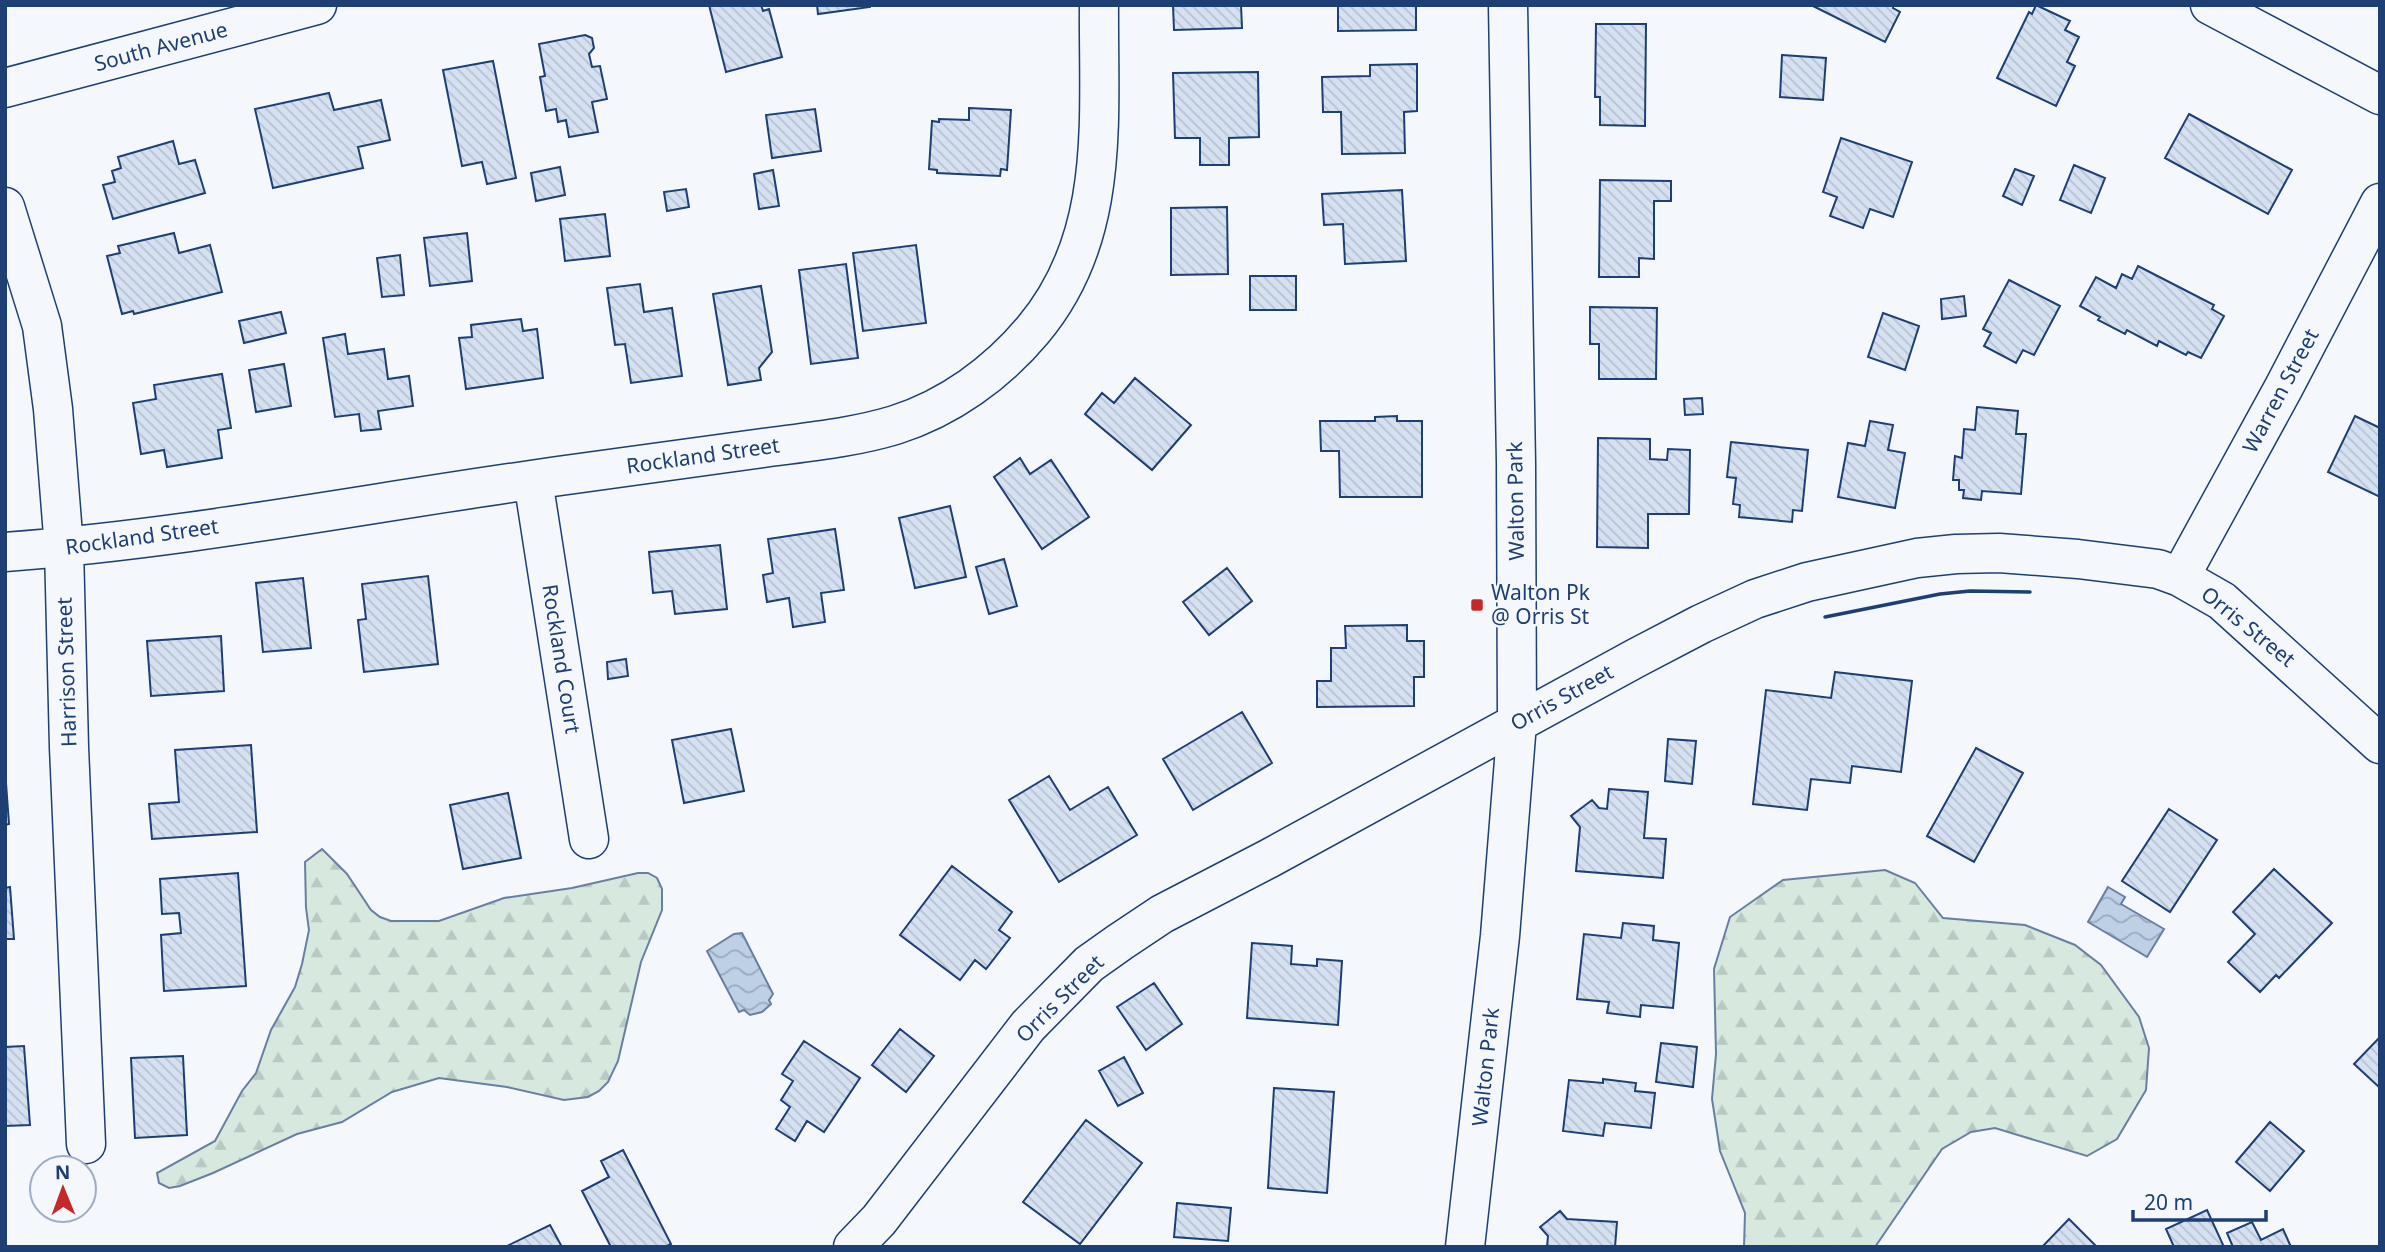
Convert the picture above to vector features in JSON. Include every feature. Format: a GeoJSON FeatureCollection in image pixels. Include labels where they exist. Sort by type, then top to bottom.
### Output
{"type":"FeatureCollection","features":[{"type":"Feature","properties":{"kind":"street","name":"South Avenue"},"geometry":{"type":"LineString","coordinates":[[5,88],[317,5]]}},
{"type":"Feature","properties":{"kind":"street","name":"Rockland Street"},"geometry":{"type":"LineString","coordinates":[[5,552],[64,548],[869,431],[923,414],[949,401],[996,368],[1017,349],[1053,303],[1067,279],[1088,225],[1098,168],[1099,5]]}},
{"type":"Feature","properties":{"kind":"street","name":"Walton Park"},"geometry":{"type":"LineString","coordinates":[[1465,1247],[1500,936],[1517,723],[1508,5]]}},
{"type":"Feature","properties":{"kind":"street"},"geometry":{"type":"LineString","coordinates":[[2210,5],[2380,95]]}},
{"type":"Feature","properties":{"kind":"street","name":"Warren Street"},"geometry":{"type":"LineString","coordinates":[[2180,577],[2284,387],[2380,203]]}},
{"type":"Feature","properties":{"kind":"street","name":"Harrison Street"},"geometry":{"type":"LineString","coordinates":[[5,207],[36,300],[46,345],[64,548],[69,747],[86,1144]]}},
{"type":"Feature","properties":{"kind":"street","name":"Rockland Court"},"geometry":{"type":"LineString","coordinates":[[533,480],[589,839]]}},
{"type":"Feature","properties":{"kind":"street","name":"Orris Street"},"geometry":{"type":"LineString","coordinates":[[853,1247],[879,1220],[1028,1026],[1090,964],[1162,914],[1668,641],[1744,604],[1807,582],[1917,558],[1999,554],[2147,566],[2180,577],[2222,601],[2380,744]]}},
{"type":"Feature","properties":{"kind":"green space"},"geometry":{"type":"Polygon","coordinates":[[[322,849],[347,874],[371,910],[391,921],[439,921],[504,898],[572,888],[638,873],[648,873],[657,878],[662,889],[662,910],[641,962],[618,1061],[608,1082],[599,1091],[588,1097],[564,1100],[507,1087],[439,1078],[392,1092],[342,1122],[297,1134],[213,1173],[169,1188],[159,1183],[157,1173],[215,1141],[242,1091],[256,1073],[271,1030],[295,987],[309,930],[305,862],[322,849]]]}},
{"type":"Feature","properties":{"kind":"green space"},"geometry":{"type":"Polygon","coordinates":[[[1885,870],[1915,883],[1943,918],[2025,925],[2075,945],[2101,965],[2139,1017],[2149,1048],[2146,1090],[2117,1139],[2087,1156],[1995,1128],[1971,1132],[1942,1149],[1875,1247],[1744,1247],[1745,1213],[1720,1151],[1712,1099],[1716,1054],[1714,969],[1730,917],[1783,880],[1885,870]]]}},
{"type":"Feature","properties":{"kind":"water"},"geometry":{"type":"Polygon","coordinates":[[[2108,887],[2125,897],[2121,904],[2164,929],[2147,957],[2088,922],[2108,887]]]}},
{"type":"Feature","properties":{"kind":"water"},"geometry":{"type":"Polygon","coordinates":[[[742,933],[773,994],[769,1000],[771,1004],[762,1012],[750,1015],[744,1010],[739,1012],[707,951],[734,934],[742,933]]]}},
{"type":"Feature","properties":{"kind":"building"},"geometry":{"type":"Polygon","coordinates":[[[709,5],[761,5],[763,11],[769,9],[782,57],[726,72],[709,5]]]}},
{"type":"Feature","properties":{"kind":"building"},"geometry":{"type":"Polygon","coordinates":[[[817,5],[870,5],[870,7],[818,14],[817,5]]]}},
{"type":"Feature","properties":{"kind":"building"},"geometry":{"type":"Polygon","coordinates":[[[1173,5],[1241,5],[1242,28],[1174,30],[1173,5]]]}},
{"type":"Feature","properties":{"kind":"building"},"geometry":{"type":"Polygon","coordinates":[[[1338,5],[1416,5],[1416,30],[1338,31],[1338,5]]]}},
{"type":"Feature","properties":{"kind":"building"},"geometry":{"type":"Polygon","coordinates":[[[1811,5],[1894,5],[1893,8],[1900,12],[1885,42],[1811,5]]]}},
{"type":"Feature","properties":{"kind":"building"},"geometry":{"type":"Polygon","coordinates":[[[2036,5],[2070,21],[2065,30],[2079,37],[2067,62],[2075,66],[2056,106],[1997,78],[2029,12],[2032,14],[2036,5]]]}},
{"type":"Feature","properties":{"kind":"building"},"geometry":{"type":"Polygon","coordinates":[[[1596,24],[1646,24],[1645,126],[1600,125],[1600,97],[1595,97],[1596,24]]]}},
{"type":"Feature","properties":{"kind":"building"},"geometry":{"type":"Polygon","coordinates":[[[585,35],[592,38],[594,48],[589,54],[592,67],[600,66],[607,99],[592,102],[598,132],[569,137],[566,120],[558,122],[556,109],[546,111],[540,77],[545,76],[539,44],[585,35]]]}},
{"type":"Feature","properties":{"kind":"building"},"geometry":{"type":"Polygon","coordinates":[[[1782,55],[1826,58],[1823,100],[1780,97],[1782,55]]]}},
{"type":"Feature","properties":{"kind":"building"},"geometry":{"type":"Polygon","coordinates":[[[493,61],[516,178],[487,184],[482,162],[462,166],[443,70],[493,61]]]}},
{"type":"Feature","properties":{"kind":"building"},"geometry":{"type":"Polygon","coordinates":[[[1417,64],[1417,111],[1404,112],[1405,153],[1342,154],[1341,112],[1323,112],[1322,77],[1370,76],[1370,65],[1417,64]]]}},
{"type":"Feature","properties":{"kind":"building"},"geometry":{"type":"Polygon","coordinates":[[[1258,72],[1259,137],[1229,138],[1229,165],[1200,165],[1200,138],[1175,138],[1173,73],[1258,72]]]}},
{"type":"Feature","properties":{"kind":"building"},"geometry":{"type":"Polygon","coordinates":[[[329,93],[334,110],[381,100],[390,140],[358,147],[363,168],[273,188],[255,109],[329,93]]]}},
{"type":"Feature","properties":{"kind":"building"},"geometry":{"type":"Polygon","coordinates":[[[969,108],[1011,110],[1007,170],[1001,169],[1000,176],[937,173],[937,170],[929,169],[932,121],[969,120],[969,108]]]}},
{"type":"Feature","properties":{"kind":"building"},"geometry":{"type":"Polygon","coordinates":[[[815,109],[821,151],[772,158],[766,115],[815,109]]]}},
{"type":"Feature","properties":{"kind":"building"},"geometry":{"type":"Polygon","coordinates":[[[2189,114],[2292,170],[2268,214],[2165,158],[2189,114]]]}},
{"type":"Feature","properties":{"kind":"building"},"geometry":{"type":"Polygon","coordinates":[[[1841,138],[1912,162],[1893,217],[1870,209],[1863,228],[1830,216],[1837,197],[1823,192],[1841,138]]]}},
{"type":"Feature","properties":{"kind":"building"},"geometry":{"type":"Polygon","coordinates":[[[173,141],[179,164],[195,160],[205,193],[113,219],[103,185],[115,182],[112,171],[121,168],[118,157],[173,141]]]}},
{"type":"Feature","properties":{"kind":"building"},"geometry":{"type":"Polygon","coordinates":[[[2074,165],[2105,178],[2091,213],[2060,200],[2074,165]]]}},
{"type":"Feature","properties":{"kind":"building"},"geometry":{"type":"Polygon","coordinates":[[[560,167],[565,195],[536,201],[531,173],[560,167]]]}},
{"type":"Feature","properties":{"kind":"building"},"geometry":{"type":"Polygon","coordinates":[[[2015,169],[2034,176],[2022,205],[2003,196],[2015,169]]]}},
{"type":"Feature","properties":{"kind":"building"},"geometry":{"type":"Polygon","coordinates":[[[773,170],[779,206],[759,209],[754,174],[773,170]]]}},
{"type":"Feature","properties":{"kind":"building"},"geometry":{"type":"Polygon","coordinates":[[[1600,180],[1671,181],[1671,201],[1654,201],[1654,259],[1639,258],[1639,277],[1599,277],[1600,180]]]}},
{"type":"Feature","properties":{"kind":"building"},"geometry":{"type":"Polygon","coordinates":[[[686,189],[689,207],[667,211],[664,192],[686,189]]]}},
{"type":"Feature","properties":{"kind":"building"},"geometry":{"type":"Polygon","coordinates":[[[1402,190],[1406,261],[1345,264],[1343,224],[1324,225],[1322,194],[1402,190]]]}},
{"type":"Feature","properties":{"kind":"building"},"geometry":{"type":"Polygon","coordinates":[[[1227,207],[1228,274],[1171,275],[1171,208],[1227,207]]]}},
{"type":"Feature","properties":{"kind":"building"},"geometry":{"type":"Polygon","coordinates":[[[605,214],[610,256],[565,261],[560,219],[605,214]]]}},
{"type":"Feature","properties":{"kind":"building"},"geometry":{"type":"Polygon","coordinates":[[[174,233],[179,253],[210,245],[222,292],[134,314],[133,311],[122,314],[107,256],[120,253],[118,246],[174,233]]]}},
{"type":"Feature","properties":{"kind":"building"},"geometry":{"type":"Polygon","coordinates":[[[467,233],[472,281],[430,286],[424,238],[467,233]]]}},
{"type":"Feature","properties":{"kind":"building"},"geometry":{"type":"Polygon","coordinates":[[[916,245],[926,323],[863,331],[853,253],[916,245]]]}},
{"type":"Feature","properties":{"kind":"building"},"geometry":{"type":"Polygon","coordinates":[[[400,255],[404,295],[382,297],[377,258],[400,255]]]}},
{"type":"Feature","properties":{"kind":"building"},"geometry":{"type":"Polygon","coordinates":[[[846,264],[858,358],[811,364],[799,270],[846,264]]]}},
{"type":"Feature","properties":{"kind":"building"},"geometry":{"type":"Polygon","coordinates":[[[2138,266],[2214,305],[2212,309],[2224,316],[2201,358],[2188,352],[2186,355],[2159,341],[2157,346],[2127,330],[2125,334],[2098,320],[2100,317],[2080,306],[2096,277],[2116,288],[2122,274],[2132,279],[2138,266]]]}},
{"type":"Feature","properties":{"kind":"building"},"geometry":{"type":"Polygon","coordinates":[[[1250,276],[1296,276],[1296,310],[1250,310],[1250,276]]]}},
{"type":"Feature","properties":{"kind":"building"},"geometry":{"type":"Polygon","coordinates":[[[2009,280],[2060,306],[2034,355],[2023,350],[2016,363],[1984,346],[1991,333],[1983,329],[2009,280]]]}},
{"type":"Feature","properties":{"kind":"building"},"geometry":{"type":"Polygon","coordinates":[[[640,284],[644,312],[672,308],[682,376],[631,383],[625,344],[615,345],[607,288],[640,284]]]}},
{"type":"Feature","properties":{"kind":"building"},"geometry":{"type":"Polygon","coordinates":[[[761,286],[772,352],[759,368],[761,380],[728,385],[713,294],[761,286]]]}},
{"type":"Feature","properties":{"kind":"building"},"geometry":{"type":"Polygon","coordinates":[[[1964,296],[1966,316],[1942,319],[1941,299],[1964,296]]]}},
{"type":"Feature","properties":{"kind":"building"},"geometry":{"type":"Polygon","coordinates":[[[1590,307],[1657,308],[1656,379],[1599,379],[1599,344],[1590,344],[1590,307]]]}},
{"type":"Feature","properties":{"kind":"building"},"geometry":{"type":"Polygon","coordinates":[[[281,312],[286,333],[244,343],[239,321],[281,312]]]}},
{"type":"Feature","properties":{"kind":"building"},"geometry":{"type":"Polygon","coordinates":[[[1883,313],[1919,326],[1905,370],[1868,357],[1883,313]]]}},
{"type":"Feature","properties":{"kind":"building"},"geometry":{"type":"Polygon","coordinates":[[[521,319],[523,331],[537,329],[543,378],[466,389],[459,338],[472,337],[471,325],[521,319]]]}},
{"type":"Feature","properties":{"kind":"building"},"geometry":{"type":"Polygon","coordinates":[[[345,334],[348,354],[384,349],[388,379],[409,376],[413,406],[378,411],[381,429],[361,431],[359,414],[335,417],[323,338],[345,334]]]}},
{"type":"Feature","properties":{"kind":"building"},"geometry":{"type":"Polygon","coordinates":[[[284,364],[291,406],[256,412],[249,370],[284,364]]]}},
{"type":"Feature","properties":{"kind":"building"},"geometry":{"type":"Polygon","coordinates":[[[222,374],[231,428],[218,430],[222,458],[167,467],[164,450],[141,454],[133,403],[156,399],[154,385],[222,374]]]}},
{"type":"Feature","properties":{"kind":"building"},"geometry":{"type":"Polygon","coordinates":[[[1135,378],[1191,425],[1152,470],[1085,414],[1102,393],[1114,403],[1135,378]]]}},
{"type":"Feature","properties":{"kind":"building"},"geometry":{"type":"Polygon","coordinates":[[[1702,398],[1703,414],[1685,415],[1684,399],[1702,398]]]}},
{"type":"Feature","properties":{"kind":"building"},"geometry":{"type":"Polygon","coordinates":[[[1977,407],[2018,411],[2016,434],[2026,434],[2021,494],[1982,491],[1981,500],[1963,498],[1964,490],[1959,490],[1959,480],[1953,480],[1955,456],[1962,458],[1964,429],[1975,430],[1977,407]]]}},
{"type":"Feature","properties":{"kind":"building"},"geometry":{"type":"Polygon","coordinates":[[[1397,416],[1397,421],[1422,421],[1422,497],[1340,497],[1339,451],[1321,451],[1320,421],[1375,421],[1375,417],[1397,416]]]}},
{"type":"Feature","properties":{"kind":"building"},"geometry":{"type":"Polygon","coordinates":[[[2355,416],[2380,428],[2380,497],[2328,472],[2355,416]]]}},
{"type":"Feature","properties":{"kind":"building"},"geometry":{"type":"Polygon","coordinates":[[[1870,421],[1893,425],[1888,450],[1905,453],[1895,508],[1838,497],[1848,443],[1865,446],[1870,421]]]}},
{"type":"Feature","properties":{"kind":"building"},"geometry":{"type":"Polygon","coordinates":[[[1598,438],[1650,439],[1650,459],[1667,460],[1668,449],[1690,450],[1689,514],[1648,514],[1648,548],[1597,547],[1598,438]]]}},
{"type":"Feature","properties":{"kind":"building"},"geometry":{"type":"Polygon","coordinates":[[[1731,442],[1808,450],[1802,511],[1793,510],[1792,522],[1739,517],[1740,505],[1733,504],[1736,478],[1727,477],[1731,442]]]}},
{"type":"Feature","properties":{"kind":"building"},"geometry":{"type":"Polygon","coordinates":[[[1020,458],[1030,474],[1051,460],[1089,517],[1042,549],[994,477],[1020,458]]]}},
{"type":"Feature","properties":{"kind":"building"},"geometry":{"type":"Polygon","coordinates":[[[950,506],[966,577],[915,588],[899,518],[950,506]]]}},
{"type":"Feature","properties":{"kind":"building"},"geometry":{"type":"Polygon","coordinates":[[[835,529],[844,590],[821,593],[825,622],[793,627],[789,598],[767,602],[763,575],[773,573],[768,539],[835,529]]]}},
{"type":"Feature","properties":{"kind":"building"},"geometry":{"type":"Polygon","coordinates":[[[720,545],[727,609],[675,614],[672,591],[653,593],[649,552],[720,545]]]}},
{"type":"Feature","properties":{"kind":"building"},"geometry":{"type":"Polygon","coordinates":[[[1004,559],[1017,606],[989,614],[976,567],[1004,559]]]}},
{"type":"Feature","properties":{"kind":"building"},"geometry":{"type":"Polygon","coordinates":[[[1227,568],[1252,601],[1209,635],[1183,602],[1227,568]]]}},
{"type":"Feature","properties":{"kind":"building"},"geometry":{"type":"Polygon","coordinates":[[[428,576],[438,664],[364,672],[358,620],[366,619],[362,584],[428,576]]]}},
{"type":"Feature","properties":{"kind":"building"},"geometry":{"type":"Polygon","coordinates":[[[303,578],[311,648],[263,652],[256,583],[303,578]]]}},
{"type":"Feature","properties":{"kind":"building"},"geometry":{"type":"Polygon","coordinates":[[[1407,625],[1407,641],[1424,641],[1424,677],[1414,677],[1414,706],[1317,707],[1317,681],[1331,681],[1331,648],[1346,648],[1345,626],[1407,625]]]}},
{"type":"Feature","properties":{"kind":"building"},"geometry":{"type":"Polygon","coordinates":[[[221,636],[224,691],[151,696],[147,641],[221,636]]]}},
{"type":"Feature","properties":{"kind":"building"},"geometry":{"type":"Polygon","coordinates":[[[626,659],[628,676],[608,679],[607,662],[626,659]]]}},
{"type":"Feature","properties":{"kind":"building"},"geometry":{"type":"Polygon","coordinates":[[[1835,672],[1912,681],[1901,772],[1852,766],[1850,783],[1811,779],[1807,810],[1753,804],[1766,690],[1831,698],[1835,672]]]}},
{"type":"Feature","properties":{"kind":"building"},"geometry":{"type":"Polygon","coordinates":[[[1242,712],[1272,763],[1193,810],[1163,759],[1242,712]]]}},
{"type":"Feature","properties":{"kind":"building"},"geometry":{"type":"Polygon","coordinates":[[[731,729],[744,791],[684,803],[672,740],[731,729]]]}},
{"type":"Feature","properties":{"kind":"building"},"geometry":{"type":"Polygon","coordinates":[[[1668,739],[1696,741],[1692,784],[1665,781],[1668,739]]]}},
{"type":"Feature","properties":{"kind":"building"},"geometry":{"type":"Polygon","coordinates":[[[251,745],[257,832],[152,839],[149,804],[179,802],[175,750],[251,745]]]}},
{"type":"Feature","properties":{"kind":"building"},"geometry":{"type":"Polygon","coordinates":[[[1976,748],[2023,773],[1974,862],[1927,836],[1976,748]]]}},
{"type":"Feature","properties":{"kind":"building"},"geometry":{"type":"Polygon","coordinates":[[[5,769],[9,824],[5,825],[5,769]]]}},
{"type":"Feature","properties":{"kind":"building"},"geometry":{"type":"Polygon","coordinates":[[[1049,776],[1070,810],[1108,787],[1137,835],[1059,882],[1009,800],[1049,776]]]}},
{"type":"Feature","properties":{"kind":"building"},"geometry":{"type":"Polygon","coordinates":[[[1609,789],[1648,792],[1644,838],[1666,839],[1663,878],[1576,871],[1580,827],[1571,816],[1592,800],[1599,808],[1607,809],[1609,789]]]}},
{"type":"Feature","properties":{"kind":"building"},"geometry":{"type":"Polygon","coordinates":[[[508,793],[521,858],[463,869],[450,805],[508,793]]]}},
{"type":"Feature","properties":{"kind":"building"},"geometry":{"type":"Polygon","coordinates":[[[2169,809],[2217,840],[2170,912],[2122,881],[2169,809]]]}},
{"type":"Feature","properties":{"kind":"building"},"geometry":{"type":"Polygon","coordinates":[[[952,866],[1012,912],[999,930],[1010,938],[986,969],[975,960],[960,980],[900,935],[952,866]]]}},
{"type":"Feature","properties":{"kind":"building"},"geometry":{"type":"Polygon","coordinates":[[[2274,869],[2332,923],[2279,978],[2276,975],[2260,992],[2228,962],[2255,934],[2233,912],[2274,869]]]}},
{"type":"Feature","properties":{"kind":"building"},"geometry":{"type":"Polygon","coordinates":[[[238,873],[246,986],[164,991],[161,935],[181,933],[179,913],[162,914],[160,879],[238,873]]]}},
{"type":"Feature","properties":{"kind":"building"},"geometry":{"type":"Polygon","coordinates":[[[10,887],[14,939],[5,939],[5,888],[10,887]]]}},
{"type":"Feature","properties":{"kind":"building"},"geometry":{"type":"Polygon","coordinates":[[[1623,923],[1654,926],[1653,940],[1679,943],[1673,1008],[1641,1005],[1640,1017],[1607,1013],[1609,1002],[1577,999],[1584,934],[1621,938],[1623,923]]]}},
{"type":"Feature","properties":{"kind":"building"},"geometry":{"type":"Polygon","coordinates":[[[1252,943],[1292,946],[1291,964],[1317,966],[1317,959],[1342,961],[1338,1025],[1247,1018],[1252,943]]]}},
{"type":"Feature","properties":{"kind":"building"},"geometry":{"type":"Polygon","coordinates":[[[1154,983],[1182,1024],[1146,1050],[1117,1007],[1154,983]]]}},
{"type":"Feature","properties":{"kind":"building"},"geometry":{"type":"Polygon","coordinates":[[[900,1029],[934,1056],[906,1092],[872,1065],[900,1029]]]}},
{"type":"Feature","properties":{"kind":"building"},"geometry":{"type":"Polygon","coordinates":[[[2380,1037],[2380,1088],[2354,1064],[2380,1037]]]}},
{"type":"Feature","properties":{"kind":"building"},"geometry":{"type":"Polygon","coordinates":[[[804,1041],[860,1078],[824,1132],[807,1121],[795,1141],[776,1129],[790,1107],[781,1100],[793,1081],[782,1074],[804,1041]]]}},
{"type":"Feature","properties":{"kind":"building"},"geometry":{"type":"Polygon","coordinates":[[[1661,1043],[1697,1047],[1693,1087],[1656,1082],[1661,1043]]]}},
{"type":"Feature","properties":{"kind":"building"},"geometry":{"type":"Polygon","coordinates":[[[24,1046],[30,1125],[5,1126],[5,1047],[24,1046]]]}},
{"type":"Feature","properties":{"kind":"building"},"geometry":{"type":"Polygon","coordinates":[[[183,1056],[187,1135],[135,1138],[131,1058],[183,1056]]]}},
{"type":"Feature","properties":{"kind":"building"},"geometry":{"type":"Polygon","coordinates":[[[1124,1057],[1143,1093],[1118,1106],[1099,1071],[1124,1057]]]}},
{"type":"Feature","properties":{"kind":"building"},"geometry":{"type":"Polygon","coordinates":[[[1603,1079],[1636,1083],[1635,1091],[1655,1093],[1651,1128],[1605,1123],[1603,1136],[1563,1131],[1569,1080],[1603,1083],[1603,1079]]]}},
{"type":"Feature","properties":{"kind":"building"},"geometry":{"type":"Polygon","coordinates":[[[1274,1088],[1334,1092],[1327,1193],[1268,1188],[1274,1088]]]}},
{"type":"Feature","properties":{"kind":"building"},"geometry":{"type":"Polygon","coordinates":[[[1086,1120],[1142,1163],[1080,1244],[1023,1202],[1086,1120]]]}},
{"type":"Feature","properties":{"kind":"building"},"geometry":{"type":"Polygon","coordinates":[[[2270,1122],[2304,1151],[2270,1191],[2236,1162],[2270,1122]]]}},
{"type":"Feature","properties":{"kind":"building"},"geometry":{"type":"Polygon","coordinates":[[[623,1150],[671,1244],[665,1247],[611,1247],[582,1191],[609,1177],[601,1161],[623,1150]]]}},
{"type":"Feature","properties":{"kind":"building"},"geometry":{"type":"Polygon","coordinates":[[[1177,1203],[1231,1208],[1228,1241],[1174,1237],[1177,1203]]]}},
{"type":"Feature","properties":{"kind":"building"},"geometry":{"type":"Polygon","coordinates":[[[2207,1210],[2224,1247],[2174,1247],[2166,1229],[2207,1210]]]}},
{"type":"Feature","properties":{"kind":"building"},"geometry":{"type":"Polygon","coordinates":[[[1560,1211],[1567,1219],[1617,1222],[1615,1247],[1547,1247],[1548,1236],[1540,1227],[1560,1211]]]}},
{"type":"Feature","properties":{"kind":"building"},"geometry":{"type":"Polygon","coordinates":[[[2069,1219],[2097,1247],[2042,1247],[2069,1219]]]}},
{"type":"Feature","properties":{"kind":"building"},"geometry":{"type":"Polygon","coordinates":[[[2252,1222],[2261,1240],[2283,1229],[2291,1247],[2233,1247],[2227,1233],[2252,1222]]]}},
{"type":"Feature","properties":{"kind":"building"},"geometry":{"type":"Polygon","coordinates":[[[550,1225],[562,1247],[507,1246],[550,1225]]]}},
{"type":"Feature","properties":{"kind":"wall"},"geometry":{"type":"LineString","coordinates":[[1825,617],[1940,594],[1970,591],[2030,592]]}},
{"type":"Feature","properties":{"kind":"place","name":"Walton Pk @ Orris St"},"geometry":{"type":"Point","coordinates":[1477,605]}}]}
